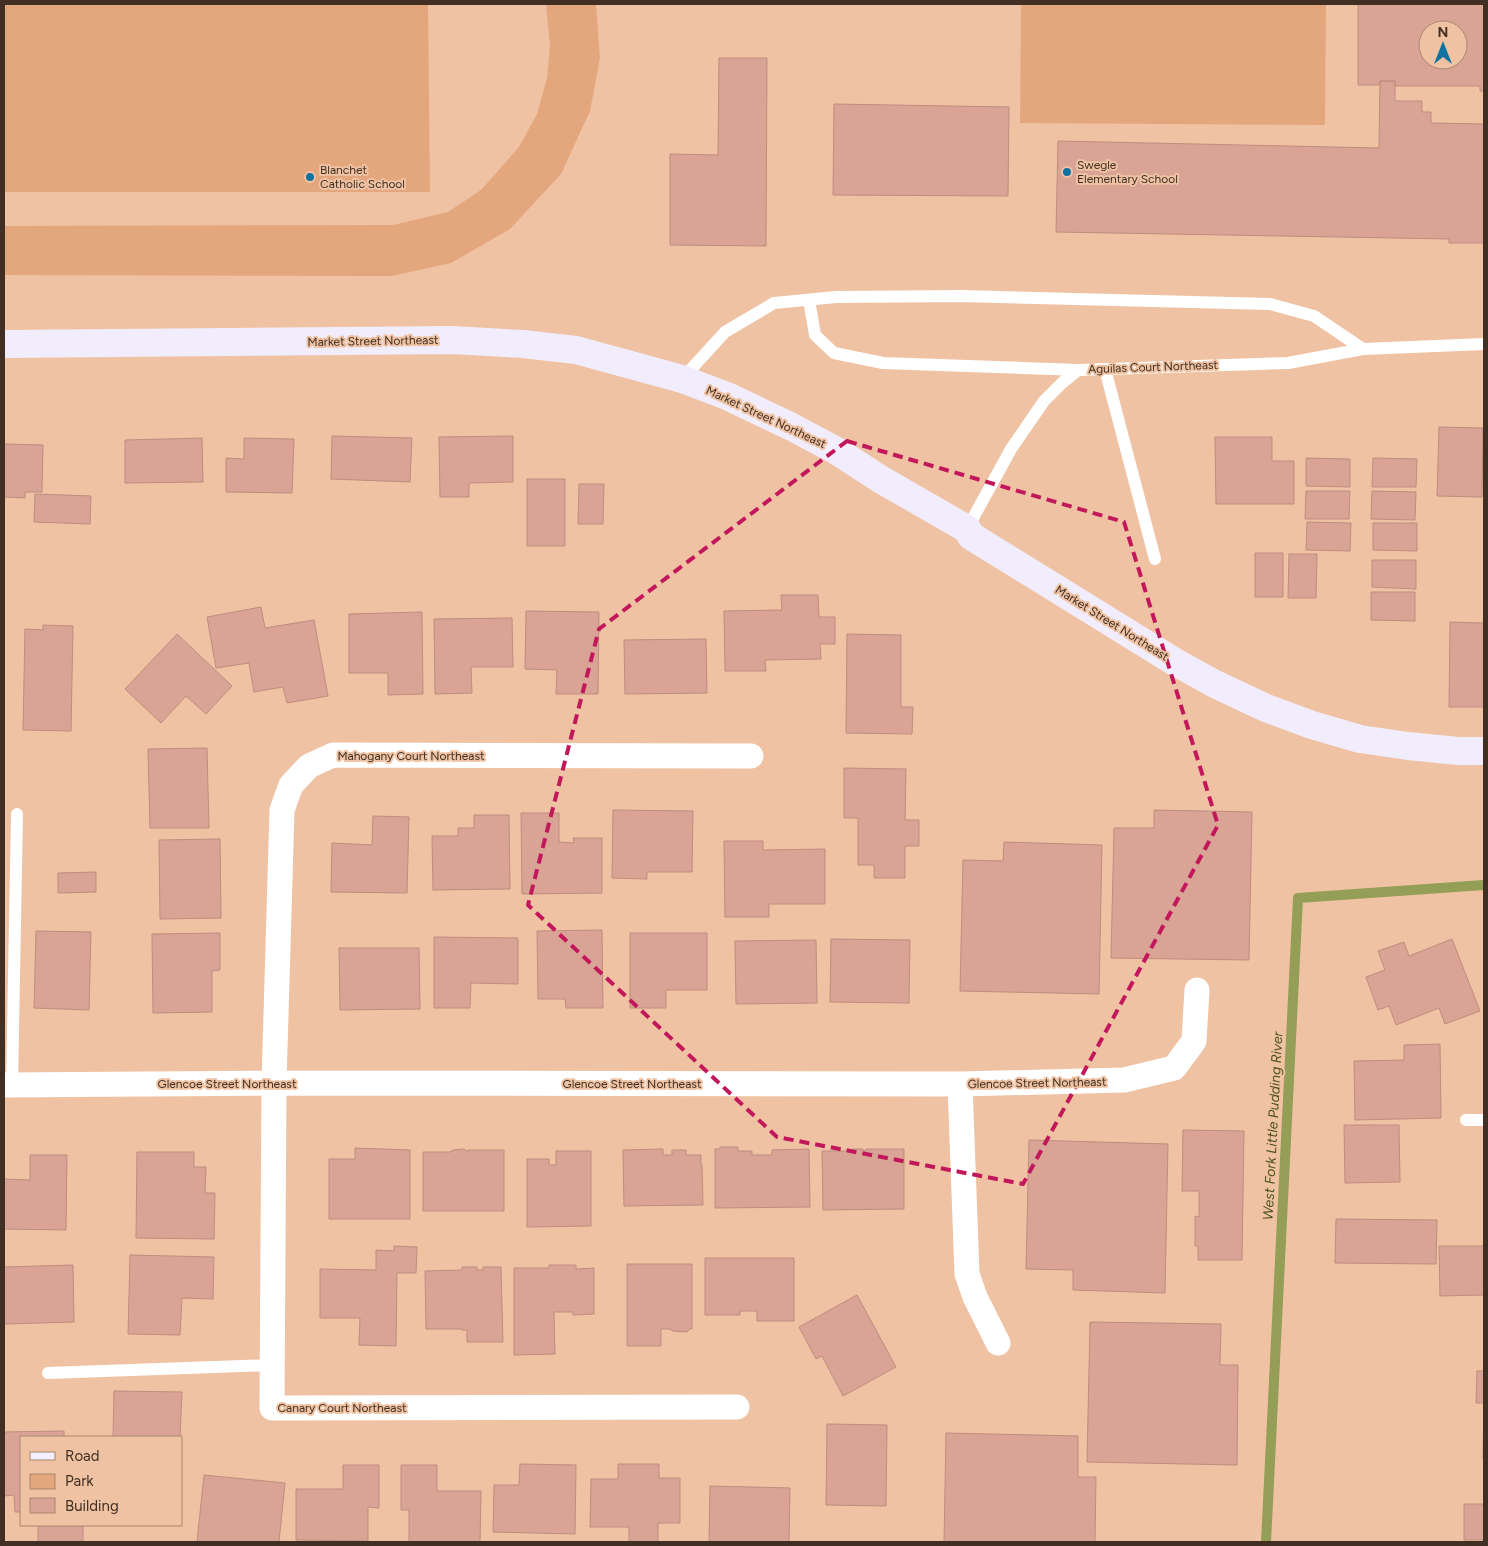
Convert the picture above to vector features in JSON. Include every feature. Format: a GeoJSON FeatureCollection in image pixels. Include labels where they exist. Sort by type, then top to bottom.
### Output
{"type":"FeatureCollection","features":[{"type":"Feature","properties":{"kind":"main road","name":"Market Street Northeast"},"geometry":{"type":"LineString","coordinates":[[4,344],[452,340],[523,344],[576,350],[682,379],[727,396],[837,451],[880,480],[967,529],[971,536],[1175,662],[1215,684],[1266,708],[1312,725],[1360,739],[1458,752],[1484,752]]}},
{"type":"Feature","properties":{"kind":"street","name":"Mahogany Court Northeast"},"geometry":{"type":"LineString","coordinates":[[274,1083],[282,810],[291,785],[309,766],[333,755],[751,756]]}},
{"type":"Feature","properties":{"kind":"street","name":"Glencoe Street Northeast"},"geometry":{"type":"LineString","coordinates":[[8,1085],[274,1083],[960,1084],[1124,1080],[1174,1068],[1194,1041],[1197,990]]}},
{"type":"Feature","properties":{"kind":"street","name":"Canary Court Northeast"},"geometry":{"type":"LineString","coordinates":[[274,1083],[272,1408],[736,1407]]}},
{"type":"Feature","properties":{"kind":"street"},"geometry":{"type":"LineString","coordinates":[[960,1084],[968,1274],[974,1297],[998,1343]]}},
{"type":"Feature","properties":{"kind":"lane"},"geometry":{"type":"LineString","coordinates":[[682,379],[725,332],[774,303],[836,297],[962,296],[1270,304],[1314,316],[1363,349]]}},
{"type":"Feature","properties":{"kind":"lane"},"geometry":{"type":"LineString","coordinates":[[809,300],[815,336],[834,353],[883,363],[1078,370]]}},
{"type":"Feature","properties":{"kind":"lane","name":"Aguilas Court Northeast"},"geometry":{"type":"LineString","coordinates":[[967,529],[1011,449],[1044,401],[1062,382],[1078,370],[1288,363],[1363,349],[1484,344]]}},
{"type":"Feature","properties":{"kind":"lane"},"geometry":{"type":"LineString","coordinates":[[1105,369],[1155,559]]}},
{"type":"Feature","properties":{"kind":"lane"},"geometry":{"type":"LineString","coordinates":[[8,1085],[17,814]]}},
{"type":"Feature","properties":{"kind":"lane"},"geometry":{"type":"LineString","coordinates":[[1466,1120],[1484,1120]]}},
{"type":"Feature","properties":{"kind":"lane"},"geometry":{"type":"LineString","coordinates":[[48,1374],[272,1365]]}},
{"type":"Feature","properties":{"kind":"highlighted area"},"geometry":{"type":"Polygon","coordinates":[[[847,441],[1124,522],[1218,825],[1023,1184],[777,1137],[528,905],[599,629],[847,441]]]}},
{"type":"Feature","properties":{"kind":"green space"},"geometry":{"type":"Polygon","coordinates":[[[4,4],[428,4],[430,192],[4,192],[4,4]]]}},
{"type":"Feature","properties":{"kind":"green space"},"geometry":{"type":"Polygon","coordinates":[[[546,4],[596,4],[600,58],[590,111],[561,174],[510,229],[451,263],[392,276],[4,275],[4,226],[393,225],[448,212],[481,190],[519,147],[537,114],[547,78],[550,45],[546,4]]]}},
{"type":"Feature","properties":{"kind":"green space"},"geometry":{"type":"Polygon","coordinates":[[[1021,4],[1326,4],[1325,125],[1020,123],[1021,4]]]}},
{"type":"Feature","properties":{"kind":"building"},"geometry":{"type":"Polygon","coordinates":[[[1358,4],[1484,4],[1484,91],[1480,91],[1480,86],[1395,86],[1395,81],[1380,81],[1380,85],[1358,85],[1358,4]]]}},
{"type":"Feature","properties":{"kind":"building"},"geometry":{"type":"Polygon","coordinates":[[[719,58],[767,58],[766,246],[670,245],[670,154],[718,155],[719,58]]]}},
{"type":"Feature","properties":{"kind":"building"},"geometry":{"type":"Polygon","coordinates":[[[1380,81],[1395,81],[1395,101],[1422,101],[1422,112],[1431,112],[1431,123],[1484,124],[1484,243],[1449,243],[1449,239],[1056,232],[1058,141],[1379,148],[1380,81]]]}},
{"type":"Feature","properties":{"kind":"building"},"geometry":{"type":"Polygon","coordinates":[[[834,104],[1009,107],[1008,196],[833,195],[834,104]]]}},
{"type":"Feature","properties":{"kind":"building"},"geometry":{"type":"Polygon","coordinates":[[[1439,427],[1483,428],[1482,497],[1437,496],[1439,427]]]}},
{"type":"Feature","properties":{"kind":"building"},"geometry":{"type":"Polygon","coordinates":[[[332,436],[412,438],[410,482],[331,479],[332,436]]]}},
{"type":"Feature","properties":{"kind":"building"},"geometry":{"type":"Polygon","coordinates":[[[513,436],[513,482],[469,483],[469,497],[440,497],[439,437],[513,436]]]}},
{"type":"Feature","properties":{"kind":"building"},"geometry":{"type":"Polygon","coordinates":[[[1215,437],[1272,437],[1272,461],[1294,461],[1294,504],[1216,504],[1215,437]]]}},
{"type":"Feature","properties":{"kind":"building"},"geometry":{"type":"Polygon","coordinates":[[[202,438],[203,482],[125,483],[125,440],[202,438]]]}},
{"type":"Feature","properties":{"kind":"building"},"geometry":{"type":"Polygon","coordinates":[[[244,438],[294,439],[292,493],[226,492],[226,458],[244,459],[244,438]]]}},
{"type":"Feature","properties":{"kind":"building"},"geometry":{"type":"Polygon","coordinates":[[[4,444],[43,445],[42,492],[25,492],[25,498],[4,497],[4,444]]]}},
{"type":"Feature","properties":{"kind":"building"},"geometry":{"type":"Polygon","coordinates":[[[1306,458],[1350,459],[1350,487],[1306,486],[1306,458]]]}},
{"type":"Feature","properties":{"kind":"building"},"geometry":{"type":"Polygon","coordinates":[[[1373,458],[1417,459],[1416,487],[1372,487],[1373,458]]]}},
{"type":"Feature","properties":{"kind":"building"},"geometry":{"type":"Polygon","coordinates":[[[527,479],[565,479],[565,546],[527,546],[527,479]]]}},
{"type":"Feature","properties":{"kind":"building"},"geometry":{"type":"Polygon","coordinates":[[[579,484],[604,484],[603,524],[578,524],[579,484]]]}},
{"type":"Feature","properties":{"kind":"building"},"geometry":{"type":"Polygon","coordinates":[[[1306,491],[1350,491],[1349,519],[1305,519],[1306,491]]]}},
{"type":"Feature","properties":{"kind":"building"},"geometry":{"type":"Polygon","coordinates":[[[1372,491],[1416,492],[1415,520],[1371,519],[1372,491]]]}},
{"type":"Feature","properties":{"kind":"building"},"geometry":{"type":"Polygon","coordinates":[[[35,494],[91,496],[90,524],[34,522],[35,494]]]}},
{"type":"Feature","properties":{"kind":"building"},"geometry":{"type":"Polygon","coordinates":[[[1307,522],[1351,523],[1350,551],[1306,550],[1307,522]]]}},
{"type":"Feature","properties":{"kind":"building"},"geometry":{"type":"Polygon","coordinates":[[[1373,523],[1417,523],[1417,551],[1373,550],[1373,523]]]}},
{"type":"Feature","properties":{"kind":"building"},"geometry":{"type":"Polygon","coordinates":[[[1255,553],[1283,553],[1283,597],[1255,597],[1255,553]]]}},
{"type":"Feature","properties":{"kind":"building"},"geometry":{"type":"Polygon","coordinates":[[[1289,554],[1317,554],[1316,598],[1288,598],[1289,554]]]}},
{"type":"Feature","properties":{"kind":"building"},"geometry":{"type":"Polygon","coordinates":[[[1372,560],[1416,560],[1416,589],[1372,587],[1372,560]]]}},
{"type":"Feature","properties":{"kind":"building"},"geometry":{"type":"Polygon","coordinates":[[[1371,592],[1415,592],[1415,621],[1371,620],[1371,592]]]}},
{"type":"Feature","properties":{"kind":"building"},"geometry":{"type":"Polygon","coordinates":[[[781,595],[818,595],[819,617],[835,617],[835,644],[820,644],[821,659],[765,660],[766,671],[725,671],[724,611],[782,610],[781,595]]]}},
{"type":"Feature","properties":{"kind":"building"},"geometry":{"type":"Polygon","coordinates":[[[261,607],[265,628],[314,620],[328,696],[287,703],[283,687],[254,692],[249,663],[216,668],[207,617],[261,607]]]}},
{"type":"Feature","properties":{"kind":"building"},"geometry":{"type":"Polygon","coordinates":[[[526,611],[599,612],[598,694],[556,694],[557,670],[525,669],[526,611]]]}},
{"type":"Feature","properties":{"kind":"building"},"geometry":{"type":"Polygon","coordinates":[[[422,612],[423,694],[388,695],[388,673],[349,673],[349,614],[422,612]]]}},
{"type":"Feature","properties":{"kind":"building"},"geometry":{"type":"Polygon","coordinates":[[[512,618],[513,667],[471,667],[472,693],[435,694],[434,619],[512,618]]]}},
{"type":"Feature","properties":{"kind":"building"},"geometry":{"type":"Polygon","coordinates":[[[1450,622],[1484,623],[1484,707],[1449,707],[1450,622]]]}},
{"type":"Feature","properties":{"kind":"building"},"geometry":{"type":"Polygon","coordinates":[[[43,625],[73,626],[71,731],[23,730],[25,629],[43,630],[43,625]]]}},
{"type":"Feature","properties":{"kind":"building"},"geometry":{"type":"Polygon","coordinates":[[[177,634],[232,686],[206,714],[186,696],[161,723],[125,689],[177,634]]]}},
{"type":"Feature","properties":{"kind":"building"},"geometry":{"type":"Polygon","coordinates":[[[847,634],[901,635],[901,707],[913,707],[912,734],[846,733],[847,634]]]}},
{"type":"Feature","properties":{"kind":"building"},"geometry":{"type":"Polygon","coordinates":[[[706,639],[707,693],[625,694],[624,640],[706,639]]]}},
{"type":"Feature","properties":{"kind":"building"},"geometry":{"type":"Polygon","coordinates":[[[207,748],[209,828],[150,828],[148,749],[207,748]]]}},
{"type":"Feature","properties":{"kind":"building"},"geometry":{"type":"Polygon","coordinates":[[[844,768],[906,769],[905,820],[919,820],[919,846],[905,846],[905,878],[874,878],[874,865],[858,865],[858,818],[844,818],[844,768]]]}},
{"type":"Feature","properties":{"kind":"building"},"geometry":{"type":"Polygon","coordinates":[[[613,810],[693,811],[692,872],[647,872],[647,879],[612,878],[613,810]]]}},
{"type":"Feature","properties":{"kind":"building"},"geometry":{"type":"Polygon","coordinates":[[[1154,810],[1252,812],[1249,960],[1111,958],[1114,828],[1154,828],[1154,810]]]}},
{"type":"Feature","properties":{"kind":"building"},"geometry":{"type":"Polygon","coordinates":[[[521,813],[559,813],[559,842],[574,843],[573,838],[602,838],[602,893],[522,894],[521,813]]]}},
{"type":"Feature","properties":{"kind":"building"},"geometry":{"type":"Polygon","coordinates":[[[474,815],[509,815],[510,889],[433,890],[432,836],[458,836],[458,828],[474,828],[474,815]]]}},
{"type":"Feature","properties":{"kind":"building"},"geometry":{"type":"Polygon","coordinates":[[[373,816],[409,817],[407,893],[331,892],[332,843],[372,845],[373,816]]]}},
{"type":"Feature","properties":{"kind":"building"},"geometry":{"type":"Polygon","coordinates":[[[220,839],[221,918],[160,919],[159,840],[220,839]]]}},
{"type":"Feature","properties":{"kind":"building"},"geometry":{"type":"Polygon","coordinates":[[[724,841],[763,841],[763,850],[825,849],[825,904],[769,904],[769,917],[725,917],[724,841]]]}},
{"type":"Feature","properties":{"kind":"building"},"geometry":{"type":"Polygon","coordinates":[[[1004,842],[1102,845],[1099,994],[960,991],[963,860],[1003,861],[1004,842]]]}},
{"type":"Feature","properties":{"kind":"building"},"geometry":{"type":"Polygon","coordinates":[[[96,872],[96,892],[58,893],[58,873],[96,872]]]}},
{"type":"Feature","properties":{"kind":"building"},"geometry":{"type":"Polygon","coordinates":[[[602,930],[603,1008],[566,1008],[565,999],[538,999],[537,931],[602,930]]]}},
{"type":"Feature","properties":{"kind":"building"},"geometry":{"type":"Polygon","coordinates":[[[36,931],[91,932],[89,1010],[34,1008],[36,931]]]}},
{"type":"Feature","properties":{"kind":"building"},"geometry":{"type":"Polygon","coordinates":[[[220,933],[220,970],[212,971],[212,1012],[153,1013],[152,934],[220,933]]]}},
{"type":"Feature","properties":{"kind":"building"},"geometry":{"type":"Polygon","coordinates":[[[630,933],[707,933],[707,990],[666,990],[666,1008],[630,1008],[630,933]]]}},
{"type":"Feature","properties":{"kind":"building"},"geometry":{"type":"Polygon","coordinates":[[[434,937],[518,938],[518,984],[471,983],[470,1008],[434,1008],[434,937]]]}},
{"type":"Feature","properties":{"kind":"building"},"geometry":{"type":"Polygon","coordinates":[[[831,939],[910,940],[909,1003],[830,1002],[831,939]]]}},
{"type":"Feature","properties":{"kind":"building"},"geometry":{"type":"Polygon","coordinates":[[[1452,939],[1480,1011],[1445,1024],[1439,1008],[1396,1025],[1389,1006],[1378,1010],[1366,977],[1385,970],[1378,951],[1404,942],[1409,956],[1452,939]]]}},
{"type":"Feature","properties":{"kind":"building"},"geometry":{"type":"Polygon","coordinates":[[[816,940],[817,1003],[736,1004],[735,941],[816,940]]]}},
{"type":"Feature","properties":{"kind":"building"},"geometry":{"type":"Polygon","coordinates":[[[339,948],[419,948],[420,1009],[340,1010],[339,948]]]}},
{"type":"Feature","properties":{"kind":"building"},"geometry":{"type":"Polygon","coordinates":[[[1440,1044],[1441,1118],[1355,1120],[1354,1061],[1404,1060],[1404,1045],[1440,1044]]]}},
{"type":"Feature","properties":{"kind":"building"},"geometry":{"type":"Polygon","coordinates":[[[1344,1125],[1399,1125],[1400,1182],[1345,1183],[1344,1125]]]}},
{"type":"Feature","properties":{"kind":"building"},"geometry":{"type":"Polygon","coordinates":[[[1183,1130],[1244,1131],[1242,1260],[1198,1260],[1198,1246],[1195,1246],[1195,1216],[1199,1217],[1199,1191],[1182,1191],[1183,1130]]]}},
{"type":"Feature","properties":{"kind":"building"},"geometry":{"type":"Polygon","coordinates":[[[1029,1140],[1168,1144],[1165,1293],[1073,1290],[1073,1270],[1026,1269],[1029,1140]]]}},
{"type":"Feature","properties":{"kind":"building"},"geometry":{"type":"Polygon","coordinates":[[[720,1147],[738,1147],[738,1151],[752,1151],[752,1155],[772,1155],[772,1150],[809,1149],[810,1207],[715,1208],[715,1149],[720,1149],[720,1147]]]}},
{"type":"Feature","properties":{"kind":"building"},"geometry":{"type":"Polygon","coordinates":[[[355,1148],[410,1150],[410,1219],[329,1219],[329,1159],[355,1159],[355,1148]]]}},
{"type":"Feature","properties":{"kind":"building"},"geometry":{"type":"Polygon","coordinates":[[[464,1149],[468,1152],[468,1150],[504,1150],[504,1211],[423,1211],[423,1152],[450,1152],[464,1149]]]}},
{"type":"Feature","properties":{"kind":"building"},"geometry":{"type":"Polygon","coordinates":[[[663,1149],[663,1155],[672,1155],[672,1150],[686,1150],[686,1155],[701,1155],[703,1205],[624,1206],[623,1150],[663,1149]]]}},
{"type":"Feature","properties":{"kind":"building"},"geometry":{"type":"Polygon","coordinates":[[[852,1149],[866,1151],[866,1149],[904,1149],[904,1209],[823,1210],[822,1151],[850,1151],[852,1149]]]}},
{"type":"Feature","properties":{"kind":"building"},"geometry":{"type":"Polygon","coordinates":[[[556,1151],[591,1151],[591,1226],[527,1227],[527,1159],[549,1159],[549,1165],[556,1165],[556,1151]]]}},
{"type":"Feature","properties":{"kind":"building"},"geometry":{"type":"Polygon","coordinates":[[[137,1152],[194,1152],[194,1167],[206,1167],[205,1193],[215,1193],[214,1239],[136,1238],[137,1152]]]}},
{"type":"Feature","properties":{"kind":"building"},"geometry":{"type":"Polygon","coordinates":[[[30,1155],[67,1155],[66,1230],[4,1229],[4,1179],[30,1180],[30,1155]]]}},
{"type":"Feature","properties":{"kind":"building"},"geometry":{"type":"Polygon","coordinates":[[[1336,1219],[1437,1220],[1436,1264],[1335,1263],[1336,1219]]]}},
{"type":"Feature","properties":{"kind":"building"},"geometry":{"type":"Polygon","coordinates":[[[394,1246],[417,1247],[416,1273],[397,1273],[396,1346],[359,1345],[360,1318],[320,1318],[320,1269],[376,1270],[376,1250],[394,1251],[394,1246]]]}},
{"type":"Feature","properties":{"kind":"building"},"geometry":{"type":"Polygon","coordinates":[[[1439,1246],[1484,1246],[1484,1295],[1440,1296],[1439,1246]]]}},
{"type":"Feature","properties":{"kind":"building"},"geometry":{"type":"Polygon","coordinates":[[[130,1255],[214,1257],[213,1299],[182,1298],[180,1335],[128,1334],[130,1255]]]}},
{"type":"Feature","properties":{"kind":"building"},"geometry":{"type":"Polygon","coordinates":[[[705,1258],[794,1258],[794,1321],[757,1321],[757,1311],[740,1311],[740,1315],[705,1315],[705,1258]]]}},
{"type":"Feature","properties":{"kind":"building"},"geometry":{"type":"Polygon","coordinates":[[[627,1264],[692,1264],[692,1329],[689,1329],[687,1332],[661,1329],[661,1346],[627,1346],[627,1264]]]}},
{"type":"Feature","properties":{"kind":"building"},"geometry":{"type":"Polygon","coordinates":[[[73,1265],[74,1322],[4,1324],[4,1267],[73,1265]]]}},
{"type":"Feature","properties":{"kind":"building"},"geometry":{"type":"Polygon","coordinates":[[[549,1265],[576,1265],[576,1269],[594,1268],[594,1314],[573,1315],[573,1312],[554,1312],[555,1354],[514,1355],[514,1268],[549,1268],[549,1265]]]}},
{"type":"Feature","properties":{"kind":"building"},"geometry":{"type":"Polygon","coordinates":[[[462,1267],[477,1267],[477,1270],[483,1270],[483,1267],[501,1267],[503,1342],[467,1342],[467,1330],[462,1329],[426,1329],[425,1271],[462,1270],[462,1267]]]}},
{"type":"Feature","properties":{"kind":"building"},"geometry":{"type":"Polygon","coordinates":[[[857,1295],[896,1367],[843,1396],[822,1356],[816,1359],[799,1327],[857,1295]]]}},
{"type":"Feature","properties":{"kind":"building"},"geometry":{"type":"Polygon","coordinates":[[[1090,1322],[1221,1324],[1220,1365],[1238,1365],[1237,1465],[1087,1462],[1090,1322]]]}},
{"type":"Feature","properties":{"kind":"building"},"geometry":{"type":"Polygon","coordinates":[[[1477,1371],[1484,1371],[1484,1403],[1476,1403],[1477,1371]]]}},
{"type":"Feature","properties":{"kind":"building"},"geometry":{"type":"Polygon","coordinates":[[[114,1391],[182,1392],[180,1436],[113,1436],[114,1391]]]}},
{"type":"Feature","properties":{"kind":"building"},"geometry":{"type":"Polygon","coordinates":[[[1484,1403],[1484,1458],[1483,1458],[1484,1403]]]}},
{"type":"Feature","properties":{"kind":"building"},"geometry":{"type":"Polygon","coordinates":[[[827,1424],[887,1425],[886,1506],[826,1505],[827,1424]]]}},
{"type":"Feature","properties":{"kind":"building"},"geometry":{"type":"Polygon","coordinates":[[[64,1431],[64,1436],[20,1436],[20,1512],[15,1512],[14,1495],[4,1496],[4,1432],[64,1431]]]}},
{"type":"Feature","properties":{"kind":"building"},"geometry":{"type":"Polygon","coordinates":[[[946,1433],[1078,1436],[1078,1477],[1096,1477],[1095,1542],[944,1542],[946,1433]]]}},
{"type":"Feature","properties":{"kind":"building"},"geometry":{"type":"Polygon","coordinates":[[[520,1464],[576,1465],[575,1534],[493,1532],[494,1485],[519,1485],[520,1464]]]}},
{"type":"Feature","properties":{"kind":"building"},"geometry":{"type":"Polygon","coordinates":[[[618,1464],[659,1464],[659,1478],[680,1478],[680,1523],[658,1523],[658,1542],[629,1542],[629,1527],[590,1527],[591,1479],[618,1479],[618,1464]]]}},
{"type":"Feature","properties":{"kind":"building"},"geometry":{"type":"Polygon","coordinates":[[[343,1465],[379,1465],[379,1508],[368,1507],[368,1541],[296,1540],[296,1489],[343,1489],[343,1465]]]}},
{"type":"Feature","properties":{"kind":"building"},"geometry":{"type":"Polygon","coordinates":[[[401,1465],[437,1465],[437,1491],[481,1491],[480,1542],[409,1542],[409,1510],[401,1510],[401,1465]]]}},
{"type":"Feature","properties":{"kind":"building"},"geometry":{"type":"Polygon","coordinates":[[[204,1475],[285,1483],[279,1542],[197,1542],[204,1475]]]}},
{"type":"Feature","properties":{"kind":"building"},"geometry":{"type":"Polygon","coordinates":[[[710,1486],[790,1488],[789,1542],[709,1542],[710,1486]]]}},
{"type":"Feature","properties":{"kind":"building"},"geometry":{"type":"Polygon","coordinates":[[[1464,1504],[1484,1504],[1484,1540],[1464,1540],[1464,1504]]]}},
{"type":"Feature","properties":{"kind":"building"},"geometry":{"type":"Polygon","coordinates":[[[38,1526],[83,1526],[83,1542],[38,1542],[38,1526]]]}},
{"type":"Feature","properties":{"kind":"waterway","name":"West Fork Little Pudding River"},"geometry":{"type":"LineString","coordinates":[[1266,1542],[1298,898],[1484,885]]}},
{"type":"Feature","properties":{"kind":"place","name":"Swegle Elementary School"},"geometry":{"type":"Point","coordinates":[1067,172]}},
{"type":"Feature","properties":{"kind":"place","name":"Blanchet Catholic School"},"geometry":{"type":"Point","coordinates":[310,177]}}]}
